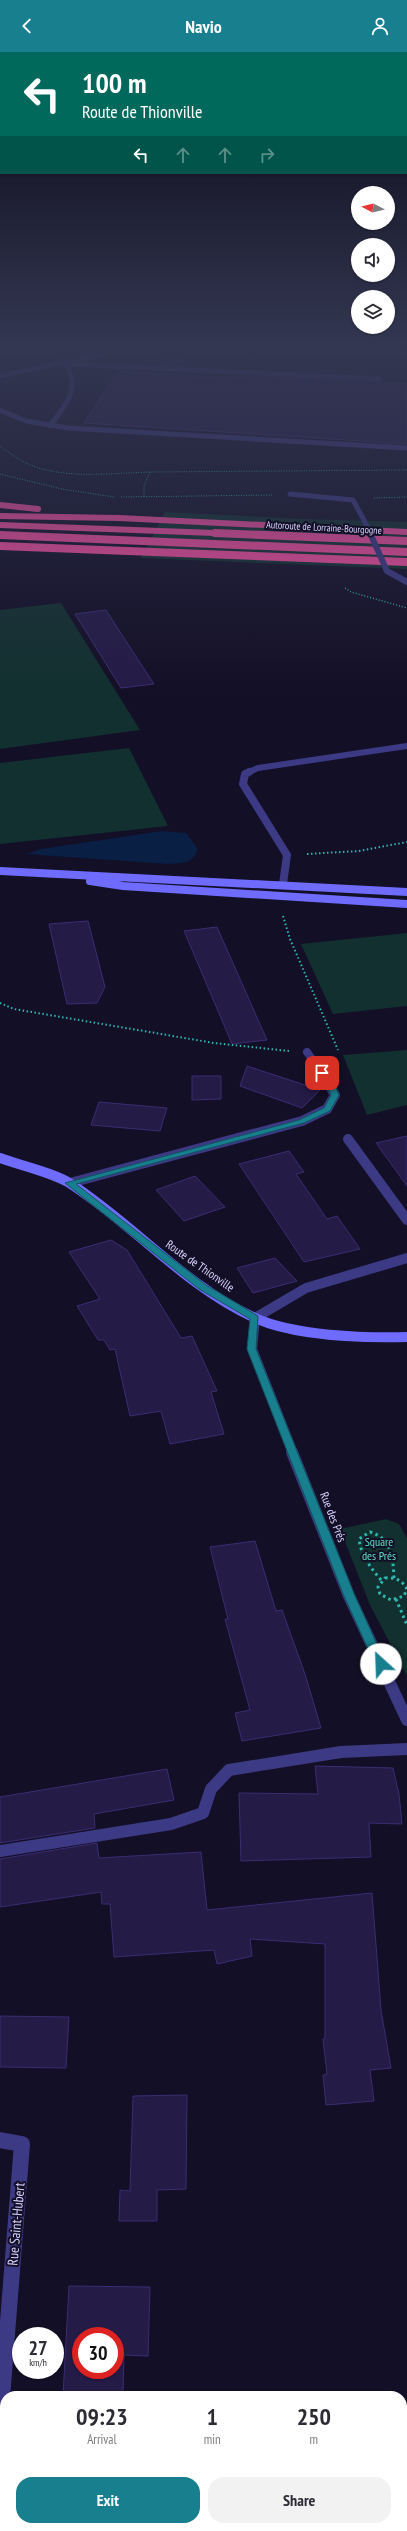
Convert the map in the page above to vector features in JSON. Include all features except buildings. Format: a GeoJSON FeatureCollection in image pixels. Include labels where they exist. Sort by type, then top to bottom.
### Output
{"type":"FeatureCollection","features":[{"type":"Feature","properties":{"kind":"highway"},"geometry":{"type":"LineString","coordinates":[[0,505],[119,518]]}},
{"type":"Feature","properties":{"kind":"highway"},"geometry":{"type":"LineString","coordinates":[[0,516],[119,518],[407,532]]}},
{"type":"Feature","properties":{"kind":"highway","name":"Autoroute de Lorraine-Bourgogne"},"geometry":{"type":"LineString","coordinates":[[0,524],[407,541]]}},
{"type":"Feature","properties":{"kind":"highway","name":"Autoroute de Lorraine-Bourgogne"},"geometry":{"type":"LineString","coordinates":[[0,535],[407,552]]}},
{"type":"Feature","properties":{"kind":"highway"},"geometry":{"type":"LineString","coordinates":[[0,546],[169,551],[407,562]]}},
{"type":"Feature","properties":{"kind":"highway"},"geometry":{"type":"LineString","coordinates":[[0,549],[169,551]]}},
{"type":"Feature","properties":{"kind":"main road"},"geometry":{"type":"LineString","coordinates":[[0,871],[265,883],[407,892]]}},
{"type":"Feature","properties":{"kind":"main road"},"geometry":{"type":"LineString","coordinates":[[41,874],[123,886],[407,904]]}},
{"type":"Feature","properties":{"kind":"main road"},"geometry":{"type":"LineString","coordinates":[[235,894],[257,890],[265,883]]}},
{"type":"Feature","properties":{"kind":"main road","name":"Route de Thionville"},"geometry":{"type":"LineString","coordinates":[[0,1158],[70,1183],[203,1287],[255,1318],[303,1331],[377,1338],[407,1337]]}},
{"type":"Feature","properties":{"kind":"street"},"geometry":{"type":"LineString","coordinates":[[290,494],[354,500],[387,571],[407,582]]}},
{"type":"Feature","properties":{"kind":"street"},"geometry":{"type":"LineString","coordinates":[[283,884],[286,855],[243,784],[245,774],[258,768],[407,746]]}},
{"type":"Feature","properties":{"kind":"street"},"geometry":{"type":"LineString","coordinates":[[70,1183],[302,1121],[327,1109],[335,1095],[330,1083],[307,1052]]}},
{"type":"Feature","properties":{"kind":"street"},"geometry":{"type":"LineString","coordinates":[[348,1139],[407,1220]]}},
{"type":"Feature","properties":{"kind":"street"},"geometry":{"type":"LineString","coordinates":[[255,1318],[306,1288],[407,1258]]}},
{"type":"Feature","properties":{"kind":"street","name":"Rue des Prés"},"geometry":{"type":"LineString","coordinates":[[255,1318],[252,1349],[349,1596],[407,1720]]}},
{"type":"Feature","properties":{"kind":"street"},"geometry":{"type":"LineString","coordinates":[[0,1851],[171,1824],[203,1813],[211,1789],[229,1770],[340,1752],[407,1749]]}},
{"type":"Feature","properties":{"kind":"street","name":"Rue Saint-Hubert"},"geometry":{"type":"LineString","coordinates":[[0,2140],[22,2144],[3,2391]]}},
{"type":"Feature","properties":{"kind":"path"},"geometry":{"type":"LineString","coordinates":[[23,461],[46,468],[67,472],[407,470]]}},
{"type":"Feature","properties":{"kind":"path"},"geometry":{"type":"LineString","coordinates":[[144,497],[144,486],[150,472]]}},
{"type":"Feature","properties":{"kind":"path"},"geometry":{"type":"LineString","coordinates":[[0,474],[76,492],[113,497],[290,494]]}},
{"type":"Feature","properties":{"kind":"path"},"geometry":{"type":"LineString","coordinates":[[354,500],[407,497]]}},
{"type":"Feature","properties":{"kind":"path"},"geometry":{"type":"LineString","coordinates":[[345,588],[352,592],[371,596],[407,608]]}},
{"type":"Feature","properties":{"kind":"path"},"geometry":{"type":"LineString","coordinates":[[286,855],[360,851],[407,842]]}},
{"type":"Feature","properties":{"kind":"path"},"geometry":{"type":"LineString","coordinates":[[282,911],[290,939],[338,1050]]}},
{"type":"Feature","properties":{"kind":"path"},"geometry":{"type":"LineString","coordinates":[[0,1003],[14,1008],[214,1043],[307,1052]]}},
{"type":"Feature","properties":{"kind":"path"},"geometry":{"type":"LineString","coordinates":[[381,1580],[365,1560],[359,1546],[359,1539],[370,1532],[384,1538],[389,1545],[394,1578]]}},
{"type":"Feature","properties":{"kind":"path"},"geometry":{"type":"LineString","coordinates":[[394,1578],[402,1581],[407,1589],[404,1596],[396,1599],[387,1598],[380,1594],[378,1586],[381,1580],[394,1578]]}},
{"type":"Feature","properties":{"kind":"path"},"geometry":{"type":"LineString","coordinates":[[396,1599],[407,1625]]}},
{"type":"Feature","properties":{"kind":"green space"},"geometry":{"type":"Polygon","coordinates":[[[165,512],[303,519],[407,522],[407,569],[141,558],[165,512]]]}},
{"type":"Feature","properties":{"kind":"green space"},"geometry":{"type":"Polygon","coordinates":[[[61,603],[140,730],[0,749],[0,610],[61,603]]]}},
{"type":"Feature","properties":{"kind":"green space"},"geometry":{"type":"Polygon","coordinates":[[[129,748],[168,826],[0,844],[0,763],[129,748]]]}},
{"type":"Feature","properties":{"kind":"green space"},"geometry":{"type":"Polygon","coordinates":[[[407,933],[407,1006],[333,1014],[301,944],[407,933]]]}},
{"type":"Feature","properties":{"kind":"green space"},"geometry":{"type":"Polygon","coordinates":[[[407,1050],[407,1105],[367,1115],[343,1055],[407,1050]]]}},
{"type":"Feature","properties":{"kind":"green space","name":"Square des Prés"},"geometry":{"type":"Polygon","coordinates":[[[386,1519],[399,1524],[407,1538],[407,1676],[370,1605],[340,1529],[386,1519]]]}},
{"type":"Feature","properties":{"kind":"water"},"geometry":{"type":"Polygon","coordinates":[[[162,831],[186,833],[198,849],[193,858],[186,862],[168,864],[26,854],[41,849],[162,831]]]}},
{"type":"Feature","properties":{"kind":"route"},"geometry":{"type":"LineString","coordinates":[[322,1073],[330,1083],[335,1095],[327,1109],[302,1121],[102,1173],[70,1183],[203,1287],[255,1318],[252,1349],[349,1596],[381,1664]]}}]}
